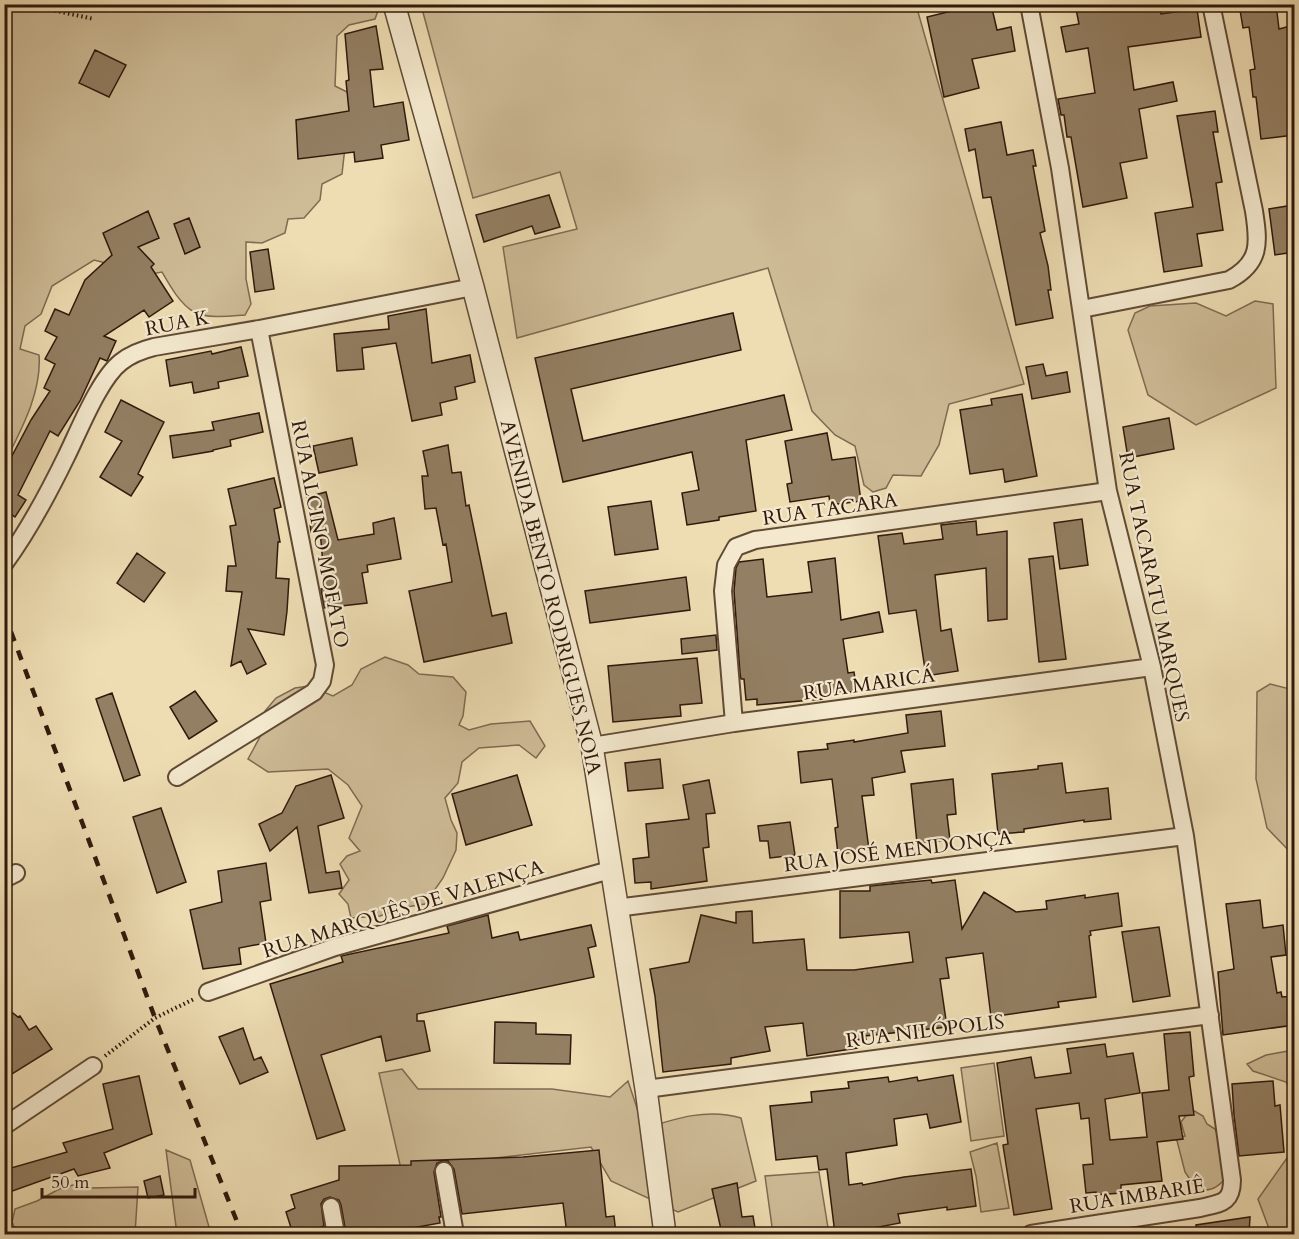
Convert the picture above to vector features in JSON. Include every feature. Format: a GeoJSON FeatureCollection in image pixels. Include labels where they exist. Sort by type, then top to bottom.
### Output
{"type":"FeatureCollection","features":[{"type":"Feature","properties":{"kind":"street","name":"AVENIDA BENTO RODRIGUES NOIA"},"geometry":{"type":"LineString","coordinates":[[394,4],[473,287],[592,746],[646,1089],[665,1234]]}},
{"type":"Feature","properties":{"kind":"street","name":"RUA TACARATU MARQUES"},"geometry":{"type":"LineString","coordinates":[[1029,4],[1060,168],[1108,490],[1152,667],[1185,836],[1232,1180]]}},
{"type":"Feature","properties":{"kind":"street"},"geometry":{"type":"LineString","coordinates":[[1082,309],[1229,280],[1244,272],[1255,256],[1258,239],[1254,211],[1211,4]]}},
{"type":"Feature","properties":{"kind":"street","name":"RUA K"},"geometry":{"type":"LineString","coordinates":[[4,564],[33,521],[104,384],[119,363],[138,351],[473,287]]}},
{"type":"Feature","properties":{"kind":"street","name":"RUA ALCINO MOFATO"},"geometry":{"type":"LineString","coordinates":[[177,777],[314,692],[322,681],[325,665],[259,329]]}},
{"type":"Feature","properties":{"kind":"street","name":"RUA TACARA"},"geometry":{"type":"LineString","coordinates":[[734,723],[723,591],[726,565],[736,547],[754,540],[1108,490]]}},
{"type":"Feature","properties":{"kind":"street","name":"RUA MARICÁ"},"geometry":{"type":"LineString","coordinates":[[592,746],[734,723],[1152,667]]}},
{"type":"Feature","properties":{"kind":"street","name":"RUA JOSÉ MENDONÇA"},"geometry":{"type":"LineString","coordinates":[[616,908],[1185,836]]}},
{"type":"Feature","properties":{"kind":"street","name":"RUA MARQUÊS DE VALENÇA"},"geometry":{"type":"LineString","coordinates":[[208,992],[335,947],[610,870]]}},
{"type":"Feature","properties":{"kind":"street","name":"RUA NILÓPOLIS"},"geometry":{"type":"LineString","coordinates":[[646,1089],[1210,1015]]}},
{"type":"Feature","properties":{"kind":"street"},"geometry":{"type":"LineString","coordinates":[[4,1126],[93,1066]]}},
{"type":"Feature","properties":{"kind":"street"},"geometry":{"type":"LineString","coordinates":[[444,1171],[455,1234]]}},
{"type":"Feature","properties":{"kind":"street","name":"RUA IMBARIÊ"},"geometry":{"type":"LineString","coordinates":[[1031,1234],[1218,1204],[1227,1200],[1232,1193],[1232,1180]]}},
{"type":"Feature","properties":{"kind":"street"},"geometry":{"type":"LineString","coordinates":[[331,1207],[336,1234]]}},
{"type":"Feature","properties":{"kind":"path"},"geometry":{"type":"LineString","coordinates":[[24,4],[94,19]]}},
{"type":"Feature","properties":{"kind":"path"},"geometry":{"type":"LineString","coordinates":[[93,1066],[155,1018],[208,992]]}},
{"type":"Feature","properties":{"kind":"shaded area"},"geometry":{"type":"Polygon","coordinates":[[[5,5],[380,5],[375,19],[349,25],[337,36],[335,86],[355,96],[346,138],[342,174],[322,184],[320,200],[304,218],[288,219],[285,233],[262,243],[246,242],[246,279],[251,304],[245,315],[205,316],[199,314],[189,309],[180,300],[162,272],[124,279],[117,266],[94,260],[52,286],[41,314],[25,326],[20,349],[39,355],[37,383],[29,410],[5,462],[5,5]]]}},
{"type":"Feature","properties":{"kind":"shaded area"},"geometry":{"type":"Polygon","coordinates":[[[421,5],[916,5],[1024,384],[949,404],[939,445],[921,476],[893,475],[886,488],[873,492],[864,485],[855,446],[835,435],[812,411],[768,268],[517,338],[503,247],[577,229],[560,172],[473,198],[421,5]]]}},
{"type":"Feature","properties":{"kind":"shaded area"},"geometry":{"type":"Polygon","coordinates":[[[1255,301],[1273,304],[1276,388],[1196,425],[1148,395],[1128,330],[1135,313],[1150,306],[1196,303],[1226,316],[1255,301]]]}},
{"type":"Feature","properties":{"kind":"shaded area"},"geometry":{"type":"Polygon","coordinates":[[[385,657],[408,665],[419,674],[453,677],[466,692],[463,716],[459,725],[469,730],[491,724],[530,721],[545,746],[536,758],[519,745],[479,748],[462,762],[458,783],[445,798],[457,833],[456,850],[443,878],[425,904],[400,908],[380,916],[351,918],[348,904],[339,894],[349,880],[340,864],[347,856],[360,851],[349,838],[362,806],[348,785],[328,769],[268,772],[248,759],[261,735],[265,711],[276,698],[295,688],[309,686],[333,696],[352,685],[361,669],[385,657]]]}},
{"type":"Feature","properties":{"kind":"shaded area"},"geometry":{"type":"Polygon","coordinates":[[[1270,684],[1294,690],[1294,856],[1267,828],[1256,779],[1257,692],[1270,684]]]}},
{"type":"Feature","properties":{"kind":"shaded area"},"geometry":{"type":"Polygon","coordinates":[[[1294,1050],[1294,1093],[1286,1082],[1253,1071],[1247,1064],[1266,1055],[1294,1050]]]}},
{"type":"Feature","properties":{"kind":"shaded area"},"geometry":{"type":"Polygon","coordinates":[[[994,1063],[1004,1136],[971,1141],[961,1068],[994,1063]]]}},
{"type":"Feature","properties":{"kind":"shaded area"},"geometry":{"type":"Polygon","coordinates":[[[402,1069],[418,1089],[552,1089],[610,1097],[628,1081],[644,1129],[680,1118],[704,1114],[741,1118],[756,1181],[678,1212],[611,1181],[591,1147],[401,1169],[379,1073],[402,1069]]]}},
{"type":"Feature","properties":{"kind":"shaded area"},"geometry":{"type":"Polygon","coordinates":[[[1191,1109],[1203,1116],[1207,1124],[1215,1129],[1220,1141],[1227,1177],[1217,1186],[1207,1190],[1197,1190],[1185,1172],[1176,1137],[1185,1136],[1181,1122],[1191,1109]]]}},
{"type":"Feature","properties":{"kind":"shaded area"},"geometry":{"type":"Polygon","coordinates":[[[997,1143],[1009,1208],[981,1212],[970,1152],[997,1143]]]}},
{"type":"Feature","properties":{"kind":"shaded area"},"geometry":{"type":"Polygon","coordinates":[[[1294,1148],[1294,1234],[1271,1234],[1258,1199],[1294,1148]]]}},
{"type":"Feature","properties":{"kind":"shaded area"},"geometry":{"type":"Polygon","coordinates":[[[166,1150],[190,1160],[211,1234],[177,1234],[166,1150]]]}},
{"type":"Feature","properties":{"kind":"shaded area"},"geometry":{"type":"Polygon","coordinates":[[[819,1172],[829,1234],[773,1234],[765,1176],[819,1172]]]}},
{"type":"Feature","properties":{"kind":"shaded area"},"geometry":{"type":"Polygon","coordinates":[[[79,1184],[90,1188],[138,1187],[135,1234],[18,1234],[12,1222],[15,1209],[37,1201],[63,1187],[79,1184]]]}},
{"type":"Feature","properties":{"kind":"building"},"geometry":{"type":"Polygon","coordinates":[[[980,4],[991,4],[997,30],[1011,27],[1015,51],[972,59],[979,88],[944,97],[927,17],[980,4]]]}},
{"type":"Feature","properties":{"kind":"building"},"geometry":{"type":"Polygon","coordinates":[[[1075,4],[1155,4],[1155,10],[1160,9],[1161,14],[1197,9],[1201,37],[1128,47],[1134,90],[1173,82],[1177,101],[1139,109],[1147,158],[1120,163],[1127,198],[1083,207],[1071,137],[1067,137],[1064,115],[1061,115],[1058,99],[1095,93],[1088,48],[1066,52],[1061,27],[1079,24],[1075,4]]]}},
{"type":"Feature","properties":{"kind":"building"},"geometry":{"type":"Polygon","coordinates":[[[1239,4],[1276,4],[1279,29],[1294,25],[1294,135],[1261,139],[1250,70],[1255,69],[1249,27],[1243,28],[1239,4]]]}},
{"type":"Feature","properties":{"kind":"building"},"geometry":{"type":"Polygon","coordinates":[[[376,26],[383,69],[370,70],[374,107],[403,102],[409,140],[381,145],[383,158],[355,162],[354,152],[298,159],[296,120],[349,111],[345,34],[376,26]]]}},
{"type":"Feature","properties":{"kind":"building"},"geometry":{"type":"Polygon","coordinates":[[[95,50],[126,65],[109,97],[79,83],[95,50]]]}},
{"type":"Feature","properties":{"kind":"building"},"geometry":{"type":"Polygon","coordinates":[[[1215,111],[1218,132],[1213,132],[1222,182],[1216,183],[1223,230],[1197,234],[1202,266],[1164,272],[1155,213],[1193,207],[1177,116],[1215,111]]]}},
{"type":"Feature","properties":{"kind":"building"},"geometry":{"type":"Polygon","coordinates":[[[1001,122],[1007,155],[1033,150],[1036,166],[1033,166],[1045,231],[1040,233],[1051,290],[1048,290],[1053,318],[1016,325],[991,197],[983,198],[975,149],[969,151],[965,129],[1001,122]]]}},
{"type":"Feature","properties":{"kind":"building"},"geometry":{"type":"Polygon","coordinates":[[[549,195],[560,227],[535,234],[532,226],[484,242],[476,215],[549,195]]]}},
{"type":"Feature","properties":{"kind":"building"},"geometry":{"type":"Polygon","coordinates":[[[1294,205],[1294,252],[1275,255],[1269,209],[1294,205]]]}},
{"type":"Feature","properties":{"kind":"building"},"geometry":{"type":"Polygon","coordinates":[[[148,211],[159,238],[138,247],[154,264],[151,267],[173,301],[149,317],[144,310],[104,336],[116,341],[107,361],[100,358],[80,401],[58,436],[50,431],[18,495],[26,500],[15,517],[7,512],[4,516],[4,471],[31,420],[50,391],[44,388],[55,364],[45,359],[57,337],[45,331],[55,309],[69,315],[85,280],[112,255],[103,233],[148,211]]]}},
{"type":"Feature","properties":{"kind":"building"},"geometry":{"type":"Polygon","coordinates":[[[189,218],[200,247],[185,254],[174,224],[189,218]]]}},
{"type":"Feature","properties":{"kind":"building"},"geometry":{"type":"Polygon","coordinates":[[[268,249],[274,289],[255,292],[250,252],[268,249]]]}},
{"type":"Feature","properties":{"kind":"building"},"geometry":{"type":"Polygon","coordinates":[[[426,309],[432,363],[470,355],[475,382],[455,387],[457,399],[440,403],[442,415],[412,421],[396,343],[362,348],[364,369],[337,371],[334,334],[389,329],[388,316],[426,309]]]}},
{"type":"Feature","properties":{"kind":"building"},"geometry":{"type":"Polygon","coordinates":[[[733,313],[741,350],[571,389],[583,441],[784,395],[792,430],[746,440],[756,511],[687,525],[682,493],[699,490],[692,452],[563,482],[535,358],[733,313]]]}},
{"type":"Feature","properties":{"kind":"building"},"geometry":{"type":"Polygon","coordinates":[[[241,347],[248,376],[218,382],[219,388],[194,393],[192,382],[170,386],[166,360],[211,351],[212,354],[241,347]]]}},
{"type":"Feature","properties":{"kind":"building"},"geometry":{"type":"Polygon","coordinates":[[[1043,364],[1046,376],[1067,372],[1070,392],[1032,399],[1026,367],[1043,364]]]}},
{"type":"Feature","properties":{"kind":"building"},"geometry":{"type":"Polygon","coordinates":[[[1022,394],[1037,476],[1005,482],[1003,469],[970,474],[960,410],[992,405],[991,399],[1022,394]]]}},
{"type":"Feature","properties":{"kind":"building"},"geometry":{"type":"Polygon","coordinates":[[[121,400],[164,422],[138,474],[143,477],[131,496],[100,477],[122,441],[105,432],[121,400]]]}},
{"type":"Feature","properties":{"kind":"building"},"geometry":{"type":"Polygon","coordinates":[[[259,413],[263,432],[230,440],[231,446],[173,458],[170,436],[214,430],[212,422],[259,413]]]}},
{"type":"Feature","properties":{"kind":"building"},"geometry":{"type":"Polygon","coordinates":[[[1169,418],[1174,449],[1128,458],[1123,427],[1169,418]]]}},
{"type":"Feature","properties":{"kind":"building"},"geometry":{"type":"Polygon","coordinates":[[[827,433],[832,460],[855,457],[861,501],[830,505],[829,496],[790,502],[787,484],[792,483],[785,441],[827,433]]]}},
{"type":"Feature","properties":{"kind":"building"},"geometry":{"type":"Polygon","coordinates":[[[352,438],[357,465],[319,473],[313,446],[352,438]]]}},
{"type":"Feature","properties":{"kind":"building"},"geometry":{"type":"Polygon","coordinates":[[[448,445],[452,473],[461,472],[466,506],[469,505],[492,616],[506,613],[512,643],[424,662],[409,591],[452,582],[446,544],[443,545],[436,508],[425,509],[422,476],[428,476],[423,451],[448,445]]]}},
{"type":"Feature","properties":{"kind":"building"},"geometry":{"type":"Polygon","coordinates":[[[274,478],[281,507],[274,509],[280,542],[278,542],[276,578],[289,579],[284,635],[248,629],[266,664],[247,674],[241,661],[231,666],[242,592],[226,591],[228,566],[236,566],[230,526],[236,525],[228,489],[274,478]]]}},
{"type":"Feature","properties":{"kind":"building"},"geometry":{"type":"Polygon","coordinates":[[[326,492],[338,540],[374,534],[373,523],[394,518],[401,559],[367,565],[368,572],[362,573],[367,603],[324,608],[321,589],[325,588],[320,530],[311,532],[307,497],[326,492]]]}},
{"type":"Feature","properties":{"kind":"building"},"geometry":{"type":"Polygon","coordinates":[[[651,501],[658,549],[615,555],[608,507],[651,501]]]}},
{"type":"Feature","properties":{"kind":"building"},"geometry":{"type":"Polygon","coordinates":[[[1082,519],[1088,565],[1060,569],[1054,523],[1082,519]]]}},
{"type":"Feature","properties":{"kind":"building"},"geometry":{"type":"Polygon","coordinates":[[[976,521],[977,535],[1007,531],[1007,619],[988,621],[986,568],[935,575],[941,631],[951,629],[958,671],[926,676],[916,610],[889,614],[878,536],[902,533],[904,544],[943,539],[941,525],[976,521]]]}},
{"type":"Feature","properties":{"kind":"building"},"geometry":{"type":"Polygon","coordinates":[[[137,553],[165,573],[144,602],[117,583],[137,553]]]}},
{"type":"Feature","properties":{"kind":"building"},"geometry":{"type":"Polygon","coordinates":[[[1053,556],[1066,659],[1039,662],[1029,559],[1053,556]]]}},
{"type":"Feature","properties":{"kind":"building"},"geometry":{"type":"Polygon","coordinates":[[[835,558],[841,620],[879,612],[883,632],[843,639],[848,673],[854,672],[857,691],[822,696],[822,699],[757,705],[757,699],[746,700],[744,679],[741,679],[740,673],[734,591],[736,568],[739,562],[763,559],[767,597],[812,592],[808,562],[835,558]]]}},
{"type":"Feature","properties":{"kind":"building"},"geometry":{"type":"Polygon","coordinates":[[[686,577],[690,610],[590,623],[585,591],[686,577]]]}},
{"type":"Feature","properties":{"kind":"building"},"geometry":{"type":"Polygon","coordinates":[[[716,635],[717,650],[682,654],[681,639],[716,635]]]}},
{"type":"Feature","properties":{"kind":"building"},"geometry":{"type":"Polygon","coordinates":[[[697,658],[702,703],[680,705],[681,716],[613,722],[608,666],[697,658]]]}},
{"type":"Feature","properties":{"kind":"building"},"geometry":{"type":"Polygon","coordinates":[[[195,691],[217,721],[189,739],[170,707],[195,691]]]}},
{"type":"Feature","properties":{"kind":"building"},"geometry":{"type":"Polygon","coordinates":[[[112,693],[140,775],[124,781],[96,699],[112,693]]]}},
{"type":"Feature","properties":{"kind":"building"},"geometry":{"type":"Polygon","coordinates":[[[941,711],[945,746],[901,751],[905,772],[872,778],[874,795],[862,796],[869,850],[838,854],[835,828],[838,827],[832,779],[801,783],[798,752],[828,749],[827,744],[908,733],[906,715],[941,711]]]}},
{"type":"Feature","properties":{"kind":"building"},"geometry":{"type":"Polygon","coordinates":[[[660,759],[663,788],[628,791],[625,763],[660,759]]]}},
{"type":"Feature","properties":{"kind":"building"},"geometry":{"type":"Polygon","coordinates":[[[1062,763],[1066,793],[1108,788],[1111,819],[1084,822],[1084,820],[1024,829],[1024,832],[998,834],[992,774],[1038,769],[1038,766],[1062,763]]]}},
{"type":"Feature","properties":{"kind":"building"},"geometry":{"type":"Polygon","coordinates":[[[331,775],[344,818],[318,826],[326,873],[339,871],[342,888],[309,893],[297,827],[270,851],[259,824],[282,813],[296,786],[331,775]]]}},
{"type":"Feature","properties":{"kind":"building"},"geometry":{"type":"Polygon","coordinates":[[[517,775],[532,825],[466,845],[452,794],[517,775]]]}},
{"type":"Feature","properties":{"kind":"building"},"geometry":{"type":"Polygon","coordinates":[[[953,779],[956,814],[947,815],[950,840],[917,843],[911,784],[953,779]]]}},
{"type":"Feature","properties":{"kind":"building"},"geometry":{"type":"Polygon","coordinates":[[[709,780],[715,813],[706,814],[709,847],[703,848],[707,881],[651,889],[651,882],[635,883],[633,859],[649,857],[646,824],[689,819],[683,785],[709,780]]]}},
{"type":"Feature","properties":{"kind":"building"},"geometry":{"type":"Polygon","coordinates":[[[161,808],[186,882],[157,893],[133,817],[161,808]]]}},
{"type":"Feature","properties":{"kind":"building"},"geometry":{"type":"Polygon","coordinates":[[[790,822],[795,855],[770,858],[768,841],[760,841],[758,826],[790,822]]]}},
{"type":"Feature","properties":{"kind":"building"},"geometry":{"type":"Polygon","coordinates":[[[266,863],[271,900],[260,902],[266,943],[239,948],[241,964],[203,969],[190,910],[222,902],[218,871],[266,863]]]}},
{"type":"Feature","properties":{"kind":"building"},"geometry":{"type":"Polygon","coordinates":[[[931,880],[932,883],[955,880],[962,929],[984,892],[1016,912],[1047,909],[1046,901],[1118,893],[1122,926],[1090,931],[1096,997],[1058,1002],[1059,1007],[991,1017],[983,953],[946,958],[949,978],[940,979],[947,1027],[865,1036],[866,1039],[856,1040],[857,1048],[807,1056],[803,1023],[765,1027],[770,1051],[731,1058],[731,1064],[663,1072],[650,969],[689,962],[701,915],[736,923],[736,912],[752,911],[753,943],[804,939],[807,970],[854,970],[913,962],[909,932],[840,938],[840,891],[870,891],[870,886],[931,880]]]}},
{"type":"Feature","properties":{"kind":"building"},"geometry":{"type":"Polygon","coordinates":[[[1260,900],[1263,928],[1283,925],[1286,955],[1271,957],[1277,993],[1281,992],[1282,997],[1294,996],[1294,1025],[1223,1035],[1218,972],[1234,969],[1226,904],[1260,900]]]}},
{"type":"Feature","properties":{"kind":"building"},"geometry":{"type":"Polygon","coordinates":[[[488,915],[492,938],[518,932],[520,940],[591,925],[596,946],[588,948],[594,977],[417,1014],[417,1021],[424,1021],[430,1051],[386,1061],[381,1036],[321,1055],[345,1130],[317,1139],[270,984],[343,962],[341,956],[449,933],[447,926],[488,915]]]}},
{"type":"Feature","properties":{"kind":"building"},"geometry":{"type":"Polygon","coordinates":[[[1159,927],[1170,996],[1133,1002],[1122,932],[1159,927]]]}},
{"type":"Feature","properties":{"kind":"building"},"geometry":{"type":"Polygon","coordinates":[[[4,1006],[18,1017],[20,1016],[29,1030],[36,1026],[52,1049],[4,1079],[4,1006]]]}},
{"type":"Feature","properties":{"kind":"building"},"geometry":{"type":"Polygon","coordinates":[[[495,1022],[536,1023],[536,1034],[571,1035],[570,1064],[494,1063],[495,1022]]]}},
{"type":"Feature","properties":{"kind":"building"},"geometry":{"type":"Polygon","coordinates":[[[243,1028],[254,1060],[261,1057],[268,1072],[240,1084],[219,1037],[243,1028]]]}},
{"type":"Feature","properties":{"kind":"building"},"geometry":{"type":"Polygon","coordinates":[[[1190,1032],[1194,1076],[1189,1077],[1194,1115],[1179,1116],[1183,1139],[1157,1142],[1162,1181],[1121,1185],[1121,1193],[1096,1195],[1096,1192],[1086,1193],[1083,1165],[1093,1164],[1089,1118],[1081,1119],[1079,1103],[1036,1109],[1052,1209],[1014,1215],[1003,1145],[1008,1144],[997,1063],[1031,1057],[1035,1078],[1071,1073],[1067,1049],[1105,1044],[1107,1057],[1133,1053],[1140,1093],[1105,1099],[1110,1140],[1147,1137],[1142,1093],[1169,1090],[1164,1034],[1190,1032]]]}},
{"type":"Feature","properties":{"kind":"building"},"geometry":{"type":"Polygon","coordinates":[[[953,1075],[961,1122],[930,1128],[927,1114],[894,1119],[897,1145],[846,1153],[849,1185],[862,1183],[863,1185],[904,1177],[971,1169],[976,1206],[947,1210],[947,1207],[898,1214],[900,1223],[868,1229],[868,1232],[835,1234],[827,1169],[819,1170],[817,1156],[776,1160],[770,1106],[812,1102],[811,1092],[849,1088],[848,1082],[888,1077],[889,1082],[917,1077],[918,1081],[953,1075]]]}},
{"type":"Feature","properties":{"kind":"building"},"geometry":{"type":"Polygon","coordinates":[[[139,1076],[152,1134],[104,1153],[110,1168],[78,1176],[74,1169],[4,1194],[4,1170],[67,1152],[63,1143],[113,1129],[103,1084],[139,1076]]]}},
{"type":"Feature","properties":{"kind":"building"},"geometry":{"type":"Polygon","coordinates":[[[1273,1081],[1275,1106],[1280,1105],[1284,1152],[1239,1156],[1232,1084],[1273,1081]]]}},
{"type":"Feature","properties":{"kind":"building"},"geometry":{"type":"Polygon","coordinates":[[[599,1150],[606,1217],[614,1216],[616,1234],[567,1234],[563,1203],[462,1214],[454,1169],[448,1161],[437,1163],[434,1172],[440,1223],[379,1234],[379,1232],[346,1233],[339,1200],[330,1197],[324,1199],[321,1204],[324,1226],[303,1234],[293,1234],[286,1212],[295,1208],[291,1195],[339,1180],[339,1166],[411,1165],[411,1161],[523,1157],[599,1150]]]}},
{"type":"Feature","properties":{"kind":"building"},"geometry":{"type":"Polygon","coordinates":[[[160,1176],[164,1195],[148,1198],[144,1181],[160,1176]]]}},
{"type":"Feature","properties":{"kind":"building"},"geometry":{"type":"Polygon","coordinates":[[[737,1183],[742,1217],[753,1216],[756,1234],[722,1234],[712,1189],[737,1183]]]}},
{"type":"Feature","properties":{"kind":"building"},"geometry":{"type":"Polygon","coordinates":[[[1250,1217],[1249,1234],[1197,1234],[1196,1225],[1250,1217]]]}},
{"type":"Feature","properties":{"kind":"railway"},"geometry":{"type":"LineString","coordinates":[[4,613],[155,1018],[242,1234]]}}]}
